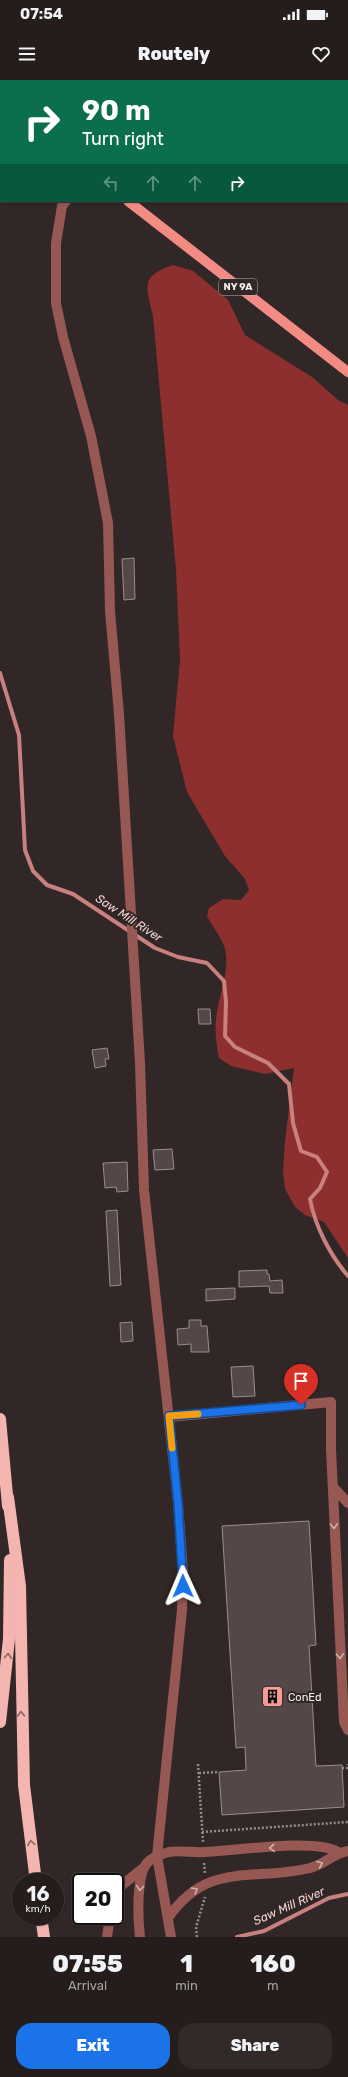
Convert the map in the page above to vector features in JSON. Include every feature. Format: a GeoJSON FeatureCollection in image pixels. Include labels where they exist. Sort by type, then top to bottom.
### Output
{"type":"FeatureCollection","features":[{"type":"Feature","properties":{"kind":"highway"},"geometry":{"type":"LineString","coordinates":[[0,1419],[8,1497],[20,1586],[24,1786],[35,1873]]}},
{"type":"Feature","properties":{"kind":"highway"},"geometry":{"type":"LineString","coordinates":[[0,1722],[7,1664],[9,1623],[10,1553],[8,1497]]}},
{"type":"Feature","properties":{"kind":"highway"},"geometry":{"type":"LineString","coordinates":[[42,1925],[44,1937]]}},
{"type":"Feature","properties":{"kind":"main road","name":"NY 9A"},"geometry":{"type":"LineString","coordinates":[[129,202],[348,372]]}},
{"type":"Feature","properties":{"kind":"lane"},"geometry":{"type":"LineString","coordinates":[[65,202],[62,206],[56,243],[56,303],[62,338],[91,436],[108,523],[110,611],[119,714],[140,1063],[144,1190],[179,1511],[183,1573],[183,1602],[157,1856],[171,1937]]}},
{"type":"Feature","properties":{"kind":"lane"},"geometry":{"type":"LineString","coordinates":[[169,1416],[331,1402],[333,1487],[344,1722],[348,1730]]}},
{"type":"Feature","properties":{"kind":"lane"},"geometry":{"type":"LineString","coordinates":[[333,1487],[348,1504]]}},
{"type":"Feature","properties":{"kind":"lane"},"geometry":{"type":"LineString","coordinates":[[124,1884],[142,1869],[148,1861],[169,1852],[204,1852],[298,1846],[323,1847],[343,1852]]}},
{"type":"Feature","properties":{"kind":"lane"},"geometry":{"type":"LineString","coordinates":[[168,1918],[178,1904],[192,1891],[205,1884],[224,1877],[309,1869],[323,1864],[343,1852]]}},
{"type":"Feature","properties":{"kind":"lane"},"geometry":{"type":"LineString","coordinates":[[140,1937],[137,1917],[142,1869]]}},
{"type":"Feature","properties":{"kind":"lane"},"geometry":{"type":"LineString","coordinates":[[107,1937],[109,1925]]}},
{"type":"Feature","properties":{"kind":"path"},"geometry":{"type":"LineString","coordinates":[[342,1768],[347,1768],[348,1764]]}},
{"type":"Feature","properties":{"kind":"path"},"geometry":{"type":"LineString","coordinates":[[199,1773],[219,1772]]}},
{"type":"Feature","properties":{"kind":"path"},"geometry":{"type":"LineString","coordinates":[[202,1832],[348,1822]]}},
{"type":"Feature","properties":{"kind":"shaded area"},"geometry":{"type":"Polygon","coordinates":[[[173,265],[193,271],[228,300],[245,335],[312,377],[338,400],[348,405],[348,1258],[324,1222],[305,1215],[295,1207],[285,1189],[283,1171],[285,1141],[294,1068],[265,1074],[231,1066],[219,1058],[216,1035],[216,1018],[225,973],[226,957],[222,941],[207,916],[209,908],[223,899],[241,900],[249,890],[245,879],[225,856],[187,792],[173,736],[180,660],[176,570],[153,316],[148,283],[150,278],[155,273],[173,265]]]}},
{"type":"Feature","properties":{"kind":"building"},"geometry":{"type":"Polygon","coordinates":[[[134,558],[135,599],[124,600],[122,559],[134,558]]]}},
{"type":"Feature","properties":{"kind":"building"},"geometry":{"type":"Polygon","coordinates":[[[198,1009],[210,1009],[211,1024],[199,1024],[198,1009]]]}},
{"type":"Feature","properties":{"kind":"building"},"geometry":{"type":"Polygon","coordinates":[[[107,1048],[109,1059],[105,1059],[106,1066],[95,1068],[92,1050],[107,1048]]]}},
{"type":"Feature","properties":{"kind":"building"},"geometry":{"type":"Polygon","coordinates":[[[172,1149],[174,1169],[155,1170],[153,1150],[172,1149]]]}},
{"type":"Feature","properties":{"kind":"building"},"geometry":{"type":"Polygon","coordinates":[[[127,1162],[128,1191],[117,1192],[116,1187],[105,1188],[103,1163],[127,1162]]]}},
{"type":"Feature","properties":{"kind":"building"},"geometry":{"type":"Polygon","coordinates":[[[117,1210],[121,1285],[110,1286],[106,1211],[117,1210]]]}},
{"type":"Feature","properties":{"kind":"building"},"geometry":{"type":"Polygon","coordinates":[[[267,1270],[270,1281],[282,1280],[283,1293],[270,1293],[269,1286],[239,1287],[239,1271],[267,1270]]]}},
{"type":"Feature","properties":{"kind":"building"},"geometry":{"type":"Polygon","coordinates":[[[235,1288],[235,1299],[206,1301],[206,1289],[235,1288]]]}},
{"type":"Feature","properties":{"kind":"building"},"geometry":{"type":"Polygon","coordinates":[[[189,1320],[201,1320],[201,1326],[207,1326],[209,1352],[191,1352],[191,1344],[178,1345],[177,1329],[189,1328],[189,1320]]]}},
{"type":"Feature","properties":{"kind":"building"},"geometry":{"type":"Polygon","coordinates":[[[132,1322],[133,1341],[121,1342],[120,1323],[132,1322]]]}},
{"type":"Feature","properties":{"kind":"building"},"geometry":{"type":"Polygon","coordinates":[[[253,1366],[255,1396],[233,1397],[231,1367],[253,1366]]]}},
{"type":"Feature","properties":{"kind":"building","name":"ConEd"},"geometry":{"type":"Polygon","coordinates":[[[309,1521],[316,1645],[309,1646],[316,1766],[342,1765],[344,1807],[222,1815],[219,1772],[246,1770],[245,1747],[236,1748],[222,1526],[309,1521]]]}},
{"type":"Feature","properties":{"kind":"waterway","name":"Saw Mill River"},"geometry":{"type":"LineString","coordinates":[[0,673],[19,735],[25,850],[33,871],[47,885],[73,894],[155,948],[178,957],[207,963],[224,981],[226,1002],[225,1036],[235,1047],[268,1063],[289,1084],[293,1123],[301,1151],[317,1157],[327,1172],[320,1188],[310,1199],[312,1209],[319,1230],[329,1250],[348,1276]]}},
{"type":"Feature","properties":{"kind":"waterway","name":"Saw Mill River"},"geometry":{"type":"LineString","coordinates":[[237,1937],[264,1931],[329,1898],[348,1894]]}},
{"type":"Feature","properties":{"kind":"slow traffic"},"geometry":{"type":"LineString","coordinates":[[172,1448],[169,1416],[198,1414]]}},
{"type":"Feature","properties":{"kind":"place","name":"ConEd"},"geometry":{"type":"Point","coordinates":[272,1697]}},
{"type":"Feature","properties":{"kind":"route"},"geometry":{"type":"LineString","coordinates":[[183,1586],[178,1503],[169,1416],[301,1405]]}}]}
